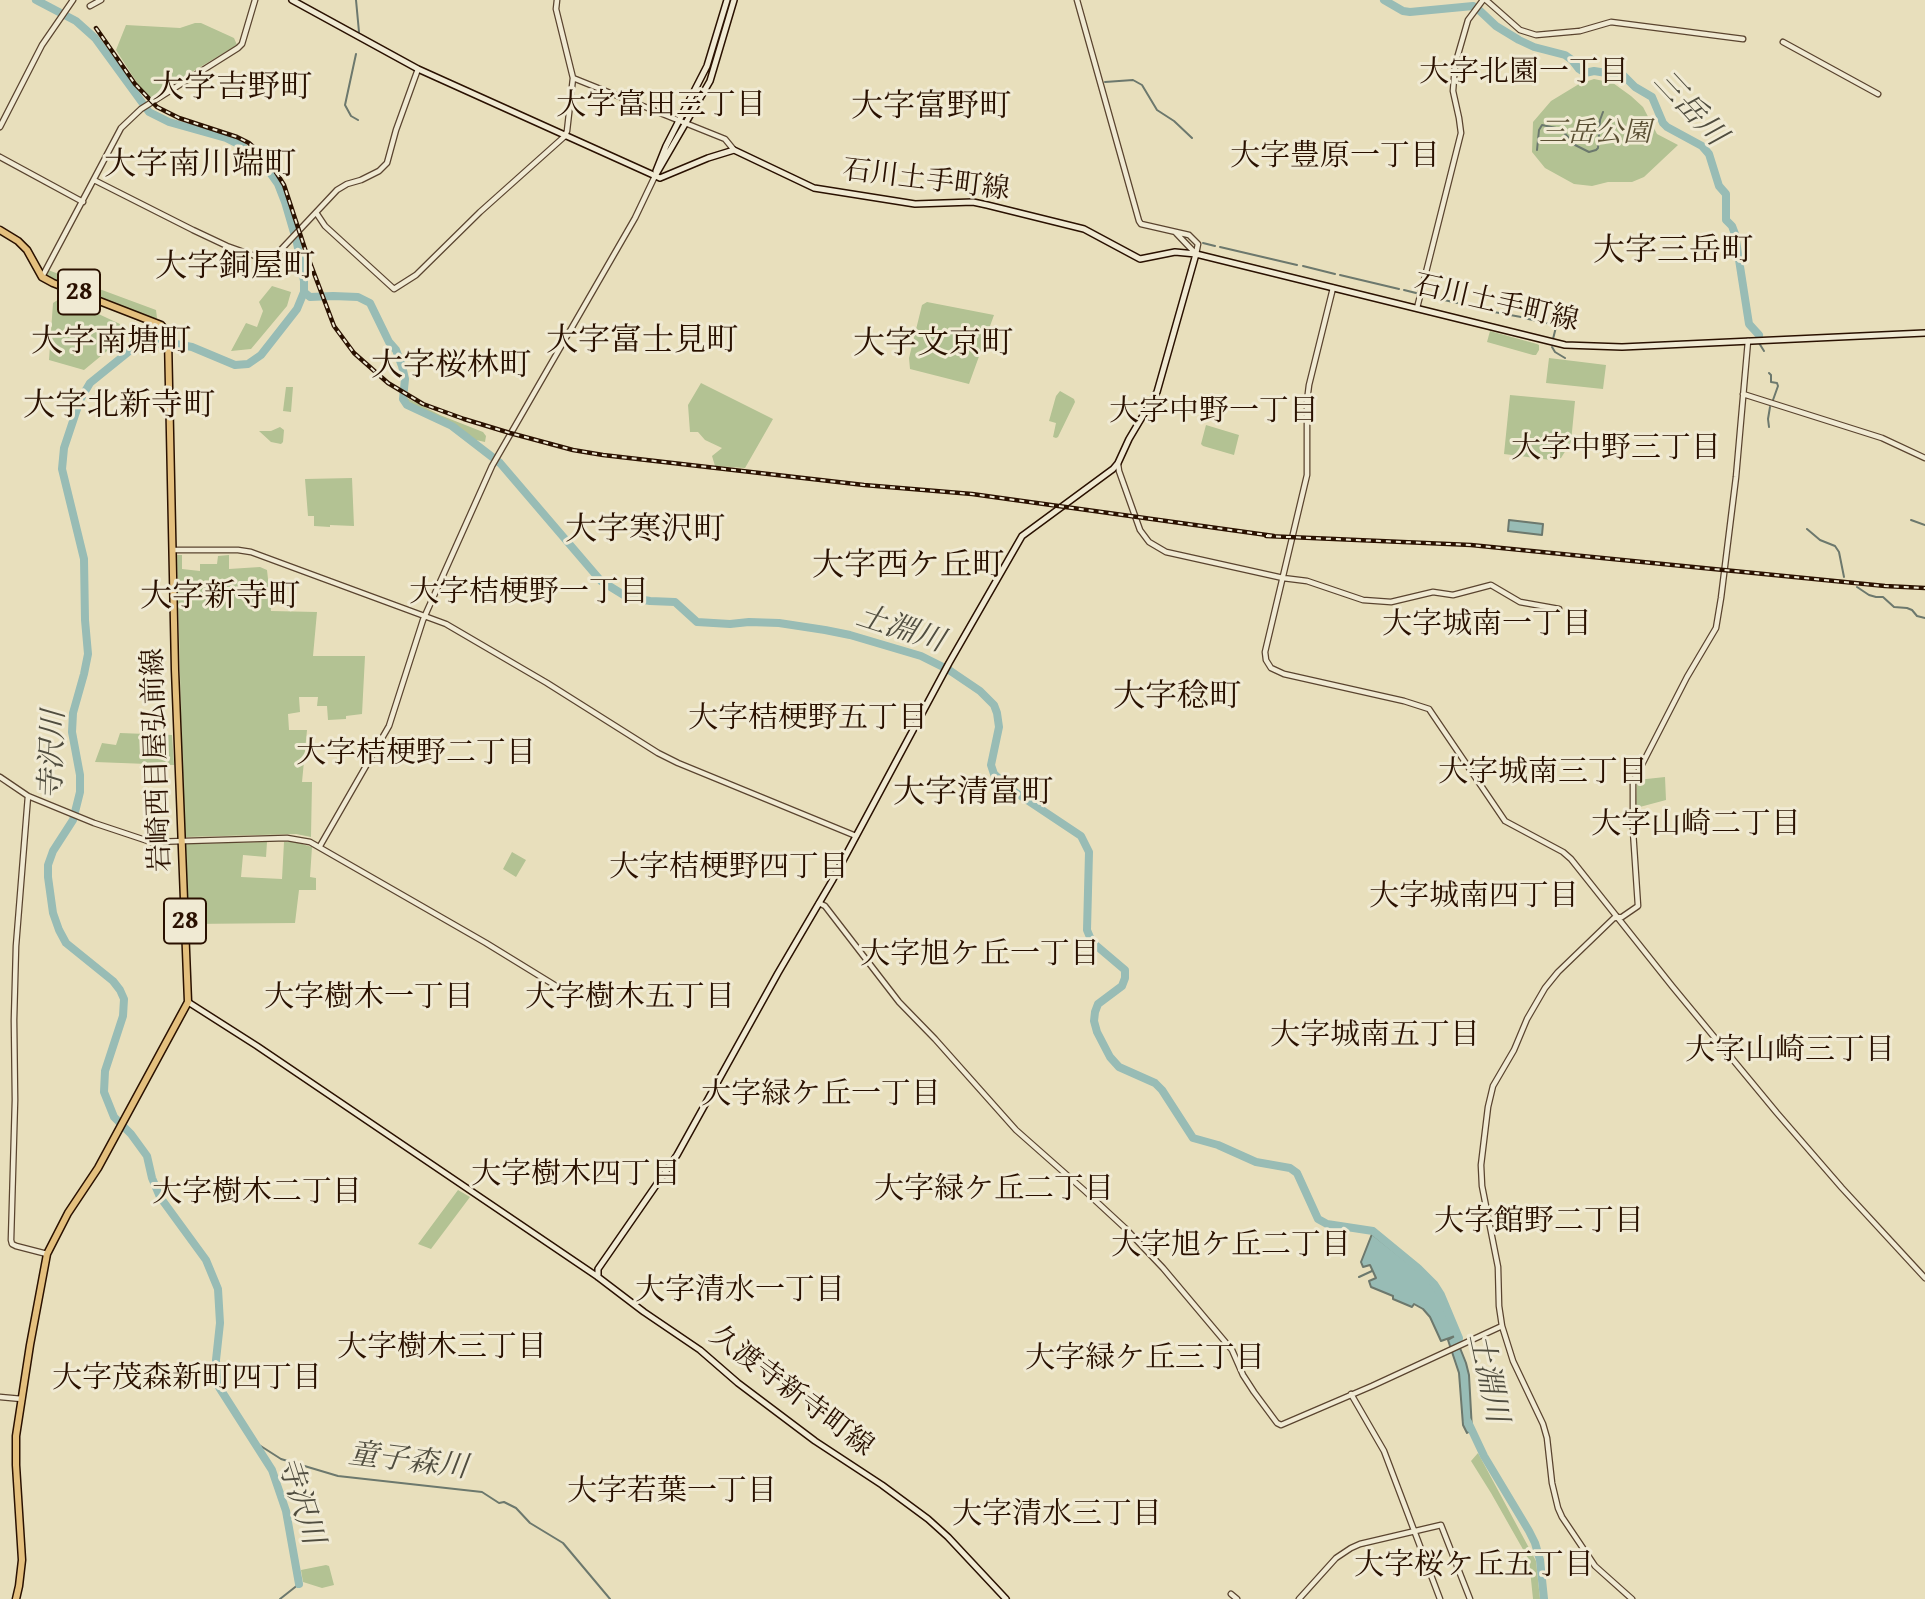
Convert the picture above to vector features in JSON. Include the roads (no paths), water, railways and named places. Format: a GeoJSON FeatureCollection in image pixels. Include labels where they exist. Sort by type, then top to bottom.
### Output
{"type":"FeatureCollection","features":[{"type":"Feature","properties":{"kind":"main road"},"geometry":{"type":"LineString","coordinates":[[292,0],[418,69],[660,178],[734,150]]}},
{"type":"Feature","properties":{"kind":"main road"},"geometry":{"type":"LineString","coordinates":[[655,176],[659,161],[707,66],[727,0]]}},
{"type":"Feature","properties":{"kind":"main road"},"geometry":{"type":"LineString","coordinates":[[655,176],[710,81],[734,0]]}},
{"type":"Feature","properties":{"kind":"main road","name":"石川土手町線"},"geometry":{"type":"LineString","coordinates":[[734,150],[814,188],[915,204],[973,202],[1076,226],[1140,259],[1175,252],[1196,254],[1565,345],[1604,347],[1925,332]]}},
{"type":"Feature","properties":{"kind":"main road","name":"28"},"geometry":{"type":"LineString","coordinates":[[0,230],[24,246],[42,277]]}},
{"type":"Feature","properties":{"kind":"main road"},"geometry":{"type":"LineString","coordinates":[[598,1277],[597,1269],[677,1155],[1022,536],[1118,463],[1157,392],[1196,254]]}},
{"type":"Feature","properties":{"kind":"main road","name":"岩崎西目屋弘前線"},"geometry":{"type":"LineString","coordinates":[[42,277],[160,326],[166,331],[168,339],[188,1002]]}},
{"type":"Feature","properties":{"kind":"main road"},"geometry":{"type":"LineString","coordinates":[[16,1599],[22,1560],[16,1436],[47,1254],[63,1221],[98,1168],[188,1002]]}},
{"type":"Feature","properties":{"kind":"main road","name":"久渡寺新寺町線"},"geometry":{"type":"LineString","coordinates":[[188,1002],[598,1277],[700,1350],[738,1383],[815,1441],[883,1485],[928,1519],[1006,1599]]}},
{"type":"Feature","properties":{"kind":"street"},"geometry":{"type":"LineString","coordinates":[[0,127],[42,45],[73,0]]}},
{"type":"Feature","properties":{"kind":"street"},"geometry":{"type":"LineString","coordinates":[[90,6],[101,0]]}},
{"type":"Feature","properties":{"kind":"street"},"geometry":{"type":"LineString","coordinates":[[42,277],[121,128],[142,108],[238,48],[242,44],[255,0]]}},
{"type":"Feature","properties":{"kind":"street"},"geometry":{"type":"LineString","coordinates":[[317,214],[325,226],[394,289],[415,275],[565,135],[573,78],[556,9],[557,0]]}},
{"type":"Feature","properties":{"kind":"street"},"geometry":{"type":"LineString","coordinates":[[1077,0],[1139,221],[1189,235],[1198,244],[1196,254]]}},
{"type":"Feature","properties":{"kind":"street"},"geometry":{"type":"LineString","coordinates":[[1417,308],[1461,133],[1452,91],[1455,65],[1468,20],[1485,0],[1520,30],[1536,35],[1580,31],[1611,22],[1743,39]]}},
{"type":"Feature","properties":{"kind":"street"},"geometry":{"type":"LineString","coordinates":[[1783,42],[1878,94]]}},
{"type":"Feature","properties":{"kind":"street"},"geometry":{"type":"LineString","coordinates":[[94,180],[205,236],[272,262],[337,190],[370,176],[387,163],[418,69]]}},
{"type":"Feature","properties":{"kind":"street"},"geometry":{"type":"LineString","coordinates":[[573,78],[725,139],[734,150]]}},
{"type":"Feature","properties":{"kind":"street"},"geometry":{"type":"LineString","coordinates":[[0,158],[83,202]]}},
{"type":"Feature","properties":{"kind":"street"},"geometry":{"type":"LineString","coordinates":[[320,846],[389,726],[425,615],[493,464],[635,218],[655,176]]}},
{"type":"Feature","properties":{"kind":"street"},"geometry":{"type":"LineString","coordinates":[[1176,232],[1196,254]]}},
{"type":"Feature","properties":{"kind":"street"},"geometry":{"type":"LineString","coordinates":[[1334,288],[1309,385],[1307,475],[1270,627],[1266,660],[1271,668],[1284,674],[1429,709],[1505,821],[1571,859],[1777,1113],[1925,1278]]}},
{"type":"Feature","properties":{"kind":"street"},"geometry":{"type":"LineString","coordinates":[[1632,1599],[1595,1566],[1562,1517],[1552,1483],[1543,1424],[1513,1361],[1502,1326],[1498,1267],[1482,1186],[1483,1147],[1493,1086],[1514,1051],[1527,1019],[1545,988],[1558,971],[1614,918],[1622,917],[1638,906],[1633,782],[1687,677],[1716,628],[1736,477],[1748,340]]}},
{"type":"Feature","properties":{"kind":"street"},"geometry":{"type":"LineString","coordinates":[[1743,394],[1882,438],[1925,458]]}},
{"type":"Feature","properties":{"kind":"street"},"geometry":{"type":"LineString","coordinates":[[1118,463],[1140,530],[1144,537],[1166,552],[1307,581],[1353,597],[1384,602],[1433,592],[1453,595],[1491,585],[1520,602],[1559,609]]}},
{"type":"Feature","properties":{"kind":"street"},"geometry":{"type":"LineString","coordinates":[[173,550],[251,552],[425,615],[494,651],[658,753],[856,836]]}},
{"type":"Feature","properties":{"kind":"street"},"geometry":{"type":"LineString","coordinates":[[0,777],[28,796],[152,842],[296,838],[320,846],[556,986]]}},
{"type":"Feature","properties":{"kind":"street"},"geometry":{"type":"LineString","coordinates":[[28,796],[16,946],[11,1240],[16,1246],[47,1254]]}},
{"type":"Feature","properties":{"kind":"street"},"geometry":{"type":"LineString","coordinates":[[819,903],[825,906],[899,1002],[1016,1130],[1086,1191],[1163,1268],[1232,1350],[1243,1376],[1277,1423],[1281,1425],[1372,1386],[1502,1326]]}},
{"type":"Feature","properties":{"kind":"street"},"geometry":{"type":"LineString","coordinates":[[1351,1394],[1384,1451],[1440,1599]]}},
{"type":"Feature","properties":{"kind":"street"},"geometry":{"type":"LineString","coordinates":[[0,1397],[22,1399]]}},
{"type":"Feature","properties":{"kind":"street"},"geometry":{"type":"LineString","coordinates":[[1298,1599],[1336,1558],[1350,1548],[1441,1525],[1470,1599]]}},
{"type":"Feature","properties":{"kind":"street"},"geometry":{"type":"LineString","coordinates":[[1231,1594],[1237,1599]]}},
{"type":"Feature","properties":{"kind":"water"},"geometry":{"type":"Polygon","coordinates":[[[1509,520],[1543,524],[1542,535],[1508,531],[1509,520]]]}},
{"type":"Feature","properties":{"kind":"water"},"geometry":{"type":"Polygon","coordinates":[[[1372,1234],[1425,1276],[1441,1298],[1461,1342],[1460,1348],[1469,1375],[1472,1430],[1467,1433],[1463,1425],[1459,1373],[1448,1340],[1455,1336],[1441,1341],[1430,1317],[1423,1309],[1393,1299],[1393,1296],[1371,1287],[1369,1281],[1376,1278],[1370,1265],[1363,1267],[1361,1262],[1372,1234]]]}},
{"type":"Feature","properties":{"kind":"waterway","name":"寺沢川"},"geometry":{"type":"LineString","coordinates":[[36,0],[76,21],[95,38],[149,112],[169,122],[226,138],[242,146],[266,167],[278,184],[285,202],[304,281],[304,292],[297,309],[261,355],[248,364],[235,365],[192,347],[145,343],[137,345],[90,383],[80,400],[64,448],[62,469],[84,559],[88,654],[73,713],[72,732],[80,775],[80,792],[73,820],[53,851],[48,865],[53,913],[66,943],[113,981],[124,999],[123,1016],[105,1071],[104,1092],[114,1117],[147,1156],[160,1197],[206,1260],[218,1289],[220,1323],[216,1360],[217,1384],[272,1470],[286,1511],[299,1584]]}},
{"type":"Feature","properties":{"kind":"waterway"},"geometry":{"type":"LineString","coordinates":[[356,0],[359,32]]}},
{"type":"Feature","properties":{"kind":"waterway","name":"三岳川"},"geometry":{"type":"LineString","coordinates":[[1384,0],[1410,12],[1473,6]]}},
{"type":"Feature","properties":{"kind":"waterway","name":"三岳川"},"geometry":{"type":"LineString","coordinates":[[1479,10],[1496,26],[1519,40],[1565,55],[1585,73],[1594,71],[1619,75]]}},
{"type":"Feature","properties":{"kind":"waterway"},"geometry":{"type":"LineString","coordinates":[[356,54],[345,105],[351,116],[358,120]]}},
{"type":"Feature","properties":{"kind":"waterway","name":"三岳川"},"geometry":{"type":"LineString","coordinates":[[1624,76],[1635,87],[1652,97],[1667,127],[1702,146],[1709,154],[1719,186],[1726,194],[1726,220],[1735,234],[1749,324],[1759,335]]}},
{"type":"Feature","properties":{"kind":"waterway"},"geometry":{"type":"LineString","coordinates":[[1105,82],[1133,80],[1142,85],[1157,110],[1192,138]]}},
{"type":"Feature","properties":{"kind":"waterway"},"geometry":{"type":"LineString","coordinates":[[1537,150],[1542,125],[1561,129],[1575,145],[1589,152],[1596,150],[1603,112]]}},
{"type":"Feature","properties":{"kind":"waterway"},"geometry":{"type":"LineString","coordinates":[[1203,243],[1215,246]]}},
{"type":"Feature","properties":{"kind":"waterway"},"geometry":{"type":"LineString","coordinates":[[1220,247],[1297,265]]}},
{"type":"Feature","properties":{"kind":"waterway"},"geometry":{"type":"LineString","coordinates":[[1303,266],[1335,274]]}},
{"type":"Feature","properties":{"kind":"waterway"},"geometry":{"type":"LineString","coordinates":[[1340,275],[1399,289]]}},
{"type":"Feature","properties":{"kind":"waterway"},"geometry":{"type":"LineString","coordinates":[[1404,290],[1416,293]]}},
{"type":"Feature","properties":{"kind":"waterway","name":"土淵川"},"geometry":{"type":"LineString","coordinates":[[304,292],[310,297],[358,297],[370,303],[402,366],[405,379],[403,399],[407,405],[452,426],[500,463],[601,581],[627,597],[675,602],[697,622],[779,623],[850,635],[921,656],[949,670],[980,691],[994,705],[997,713],[999,727],[991,765],[994,774],[1009,788],[1081,836],[1089,852],[1087,930],[1092,942],[1125,970],[1122,986],[1098,1004],[1095,1012],[1097,1032],[1110,1057],[1119,1067],[1155,1083],[1193,1138],[1218,1145],[1256,1162],[1290,1168],[1297,1173],[1318,1219],[1327,1224],[1373,1231],[1418,1268],[1441,1295],[1459,1338],[1458,1344]]}},
{"type":"Feature","properties":{"kind":"waterway"},"geometry":{"type":"LineString","coordinates":[[1423,295],[1457,303]]}},
{"type":"Feature","properties":{"kind":"waterway"},"geometry":{"type":"LineString","coordinates":[[1460,303],[1491,311]]}},
{"type":"Feature","properties":{"kind":"waterway"},"geometry":{"type":"LineString","coordinates":[[1494,312],[1521,317]]}},
{"type":"Feature","properties":{"kind":"waterway"},"geometry":{"type":"LineString","coordinates":[[1524,318],[1556,327],[1553,339]]}},
{"type":"Feature","properties":{"kind":"waterway"},"geometry":{"type":"LineString","coordinates":[[1759,343],[1764,351]]}},
{"type":"Feature","properties":{"kind":"waterway"},"geometry":{"type":"LineString","coordinates":[[1552,347],[1565,358]]}},
{"type":"Feature","properties":{"kind":"waterway"},"geometry":{"type":"LineString","coordinates":[[1769,373],[1771,382],[1777,383],[1778,386],[1773,400]]}},
{"type":"Feature","properties":{"kind":"waterway"},"geometry":{"type":"LineString","coordinates":[[1769,427],[1770,407]]}},
{"type":"Feature","properties":{"kind":"waterway"},"geometry":{"type":"LineString","coordinates":[[1911,520],[1925,525]]}},
{"type":"Feature","properties":{"kind":"waterway"},"geometry":{"type":"LineString","coordinates":[[1807,529],[1820,540],[1835,546],[1839,552],[1844,577]]}},
{"type":"Feature","properties":{"kind":"waterway"},"geometry":{"type":"LineString","coordinates":[[1857,587],[1869,595],[1883,597],[1894,607],[1907,608],[1917,616],[1925,618]]}},
{"type":"Feature","properties":{"kind":"waterway"},"geometry":{"type":"LineString","coordinates":[[1359,1277],[1372,1271]]}},
{"type":"Feature","properties":{"kind":"waterway","name":"土淵川"},"geometry":{"type":"LineString","coordinates":[[1468,1422],[1484,1456],[1535,1543],[1540,1560],[1544,1599]]}},
{"type":"Feature","properties":{"kind":"waterway","name":"童子森川"},"geometry":{"type":"LineString","coordinates":[[256,1443],[281,1459],[338,1476],[482,1492],[499,1503],[504,1502],[516,1508],[530,1523],[563,1543],[610,1599]]}},
{"type":"Feature","properties":{"kind":"waterway","name":"寺沢川"},"geometry":{"type":"LineString","coordinates":[[280,1599],[299,1584]]}},
{"type":"Feature","properties":{"kind":"railway"},"geometry":{"type":"LineString","coordinates":[[96,28],[135,84],[157,107],[179,118],[237,137],[249,143],[269,161],[284,185],[334,326],[354,353],[388,383],[423,404],[510,433],[603,455],[864,485],[972,494],[1274,536]]}},
{"type":"Feature","properties":{"kind":"railway"},"geometry":{"type":"LineString","coordinates":[[1266,536],[1471,545],[1925,588]]}},
{"type":"Feature","properties":{"kind":"district","name":"大字北園一丁目"},"geometry":{"type":"Point","coordinates":[1524,73]}},
{"type":"Feature","properties":{"kind":"district","name":"大字吉野町"},"geometry":{"type":"Point","coordinates":[232,89]}},
{"type":"Feature","properties":{"kind":"district","name":"大字富田三丁目"},"geometry":{"type":"Point","coordinates":[661,106]}},
{"type":"Feature","properties":{"kind":"district","name":"大字富野町"},"geometry":{"type":"Point","coordinates":[931,108]}},
{"type":"Feature","properties":{"kind":"district","name":"大字豊原一丁目"},"geometry":{"type":"Point","coordinates":[1335,157]}},
{"type":"Feature","properties":{"kind":"district","name":"大字南川端町"},"geometry":{"type":"Point","coordinates":[200,166]}},
{"type":"Feature","properties":{"kind":"district","name":"大字三岳町"},"geometry":{"type":"Point","coordinates":[1673,252]}},
{"type":"Feature","properties":{"kind":"district","name":"大字銅屋町"},"geometry":{"type":"Point","coordinates":[235,268]}},
{"type":"Feature","properties":{"kind":"district","name":"大字富士見町"},"geometry":{"type":"Point","coordinates":[642,342]}},
{"type":"Feature","properties":{"kind":"district","name":"大字南塘町"},"geometry":{"type":"Point","coordinates":[111,343]}},
{"type":"Feature","properties":{"kind":"district","name":"大字文京町"},"geometry":{"type":"Point","coordinates":[933,345]}},
{"type":"Feature","properties":{"kind":"district","name":"大字桜林町"},"geometry":{"type":"Point","coordinates":[451,367]}},
{"type":"Feature","properties":{"kind":"district","name":"大字北新寺町"},"geometry":{"type":"Point","coordinates":[119,407]}},
{"type":"Feature","properties":{"kind":"district","name":"大字中野一丁目"},"geometry":{"type":"Point","coordinates":[1214,412]}},
{"type":"Feature","properties":{"kind":"district","name":"大字中野三丁目"},"geometry":{"type":"Point","coordinates":[1616,449]}},
{"type":"Feature","properties":{"kind":"district","name":"大字寒沢町"},"geometry":{"type":"Point","coordinates":[645,531]}},
{"type":"Feature","properties":{"kind":"district","name":"大字西ケ丘町"},"geometry":{"type":"Point","coordinates":[908,567]}},
{"type":"Feature","properties":{"kind":"district","name":"大字桔梗野一丁目"},"geometry":{"type":"Point","coordinates":[529,593]}},
{"type":"Feature","properties":{"kind":"district","name":"大字新寺町"},"geometry":{"type":"Point","coordinates":[220,598]}},
{"type":"Feature","properties":{"kind":"district","name":"大字城南一丁目"},"geometry":{"type":"Point","coordinates":[1487,625]}},
{"type":"Feature","properties":{"kind":"district","name":"大字稔町"},"geometry":{"type":"Point","coordinates":[1177,698]}},
{"type":"Feature","properties":{"kind":"district","name":"大字桔梗野五丁目"},"geometry":{"type":"Point","coordinates":[808,719]}},
{"type":"Feature","properties":{"kind":"district","name":"大字桔梗野二丁目"},"geometry":{"type":"Point","coordinates":[416,754]}},
{"type":"Feature","properties":{"kind":"district","name":"大字城南三丁目"},"geometry":{"type":"Point","coordinates":[1543,773]}},
{"type":"Feature","properties":{"kind":"district","name":"大字清富町"},"geometry":{"type":"Point","coordinates":[973,794]}},
{"type":"Feature","properties":{"kind":"district","name":"大字山崎二丁目"},"geometry":{"type":"Point","coordinates":[1696,825]}},
{"type":"Feature","properties":{"kind":"district","name":"大字桔梗野四丁目"},"geometry":{"type":"Point","coordinates":[729,868]}},
{"type":"Feature","properties":{"kind":"district","name":"大字城南四丁目"},"geometry":{"type":"Point","coordinates":[1474,897]}},
{"type":"Feature","properties":{"kind":"district","name":"大字旭ケ丘一丁目"},"geometry":{"type":"Point","coordinates":[980,955]}},
{"type":"Feature","properties":{"kind":"district","name":"大字樹木一丁目"},"geometry":{"type":"Point","coordinates":[369,998]}},
{"type":"Feature","properties":{"kind":"district","name":"大字樹木五丁目"},"geometry":{"type":"Point","coordinates":[630,998]}},
{"type":"Feature","properties":{"kind":"district","name":"大字城南五丁目"},"geometry":{"type":"Point","coordinates":[1375,1036]}},
{"type":"Feature","properties":{"kind":"district","name":"大字山崎三丁目"},"geometry":{"type":"Point","coordinates":[1790,1051]}},
{"type":"Feature","properties":{"kind":"district","name":"大字緑ケ丘一丁目"},"geometry":{"type":"Point","coordinates":[821,1095]}},
{"type":"Feature","properties":{"kind":"district","name":"大字樹木四丁目"},"geometry":{"type":"Point","coordinates":[576,1175]}},
{"type":"Feature","properties":{"kind":"district","name":"大字緑ケ丘二丁目"},"geometry":{"type":"Point","coordinates":[994,1190]}},
{"type":"Feature","properties":{"kind":"district","name":"大字樹木二丁目"},"geometry":{"type":"Point","coordinates":[257,1193]}},
{"type":"Feature","properties":{"kind":"district","name":"大字館野二丁目"},"geometry":{"type":"Point","coordinates":[1539,1222]}},
{"type":"Feature","properties":{"kind":"district","name":"大字旭ケ丘二丁目"},"geometry":{"type":"Point","coordinates":[1231,1246]}},
{"type":"Feature","properties":{"kind":"district","name":"大字清水一丁目"},"geometry":{"type":"Point","coordinates":[740,1291]}},
{"type":"Feature","properties":{"kind":"district","name":"大字樹木三丁目"},"geometry":{"type":"Point","coordinates":[442,1348]}},
{"type":"Feature","properties":{"kind":"district","name":"大字緑ケ丘三丁目"},"geometry":{"type":"Point","coordinates":[1145,1359]}},
{"type":"Feature","properties":{"kind":"district","name":"大字茂森新町四丁目"},"geometry":{"type":"Point","coordinates":[187,1379]}},
{"type":"Feature","properties":{"kind":"district","name":"大字若葉一丁目"},"geometry":{"type":"Point","coordinates":[672,1492]}},
{"type":"Feature","properties":{"kind":"district","name":"大字清水三丁目"},"geometry":{"type":"Point","coordinates":[1057,1515]}},
{"type":"Feature","properties":{"kind":"district","name":"大字桜ケ丘五丁目"},"geometry":{"type":"Point","coordinates":[1474,1566]}},
{"type":"Feature","properties":{"kind":"park label","name":"三岳公園"},"geometry":{"type":"Point","coordinates":[1595,134]}}]}
